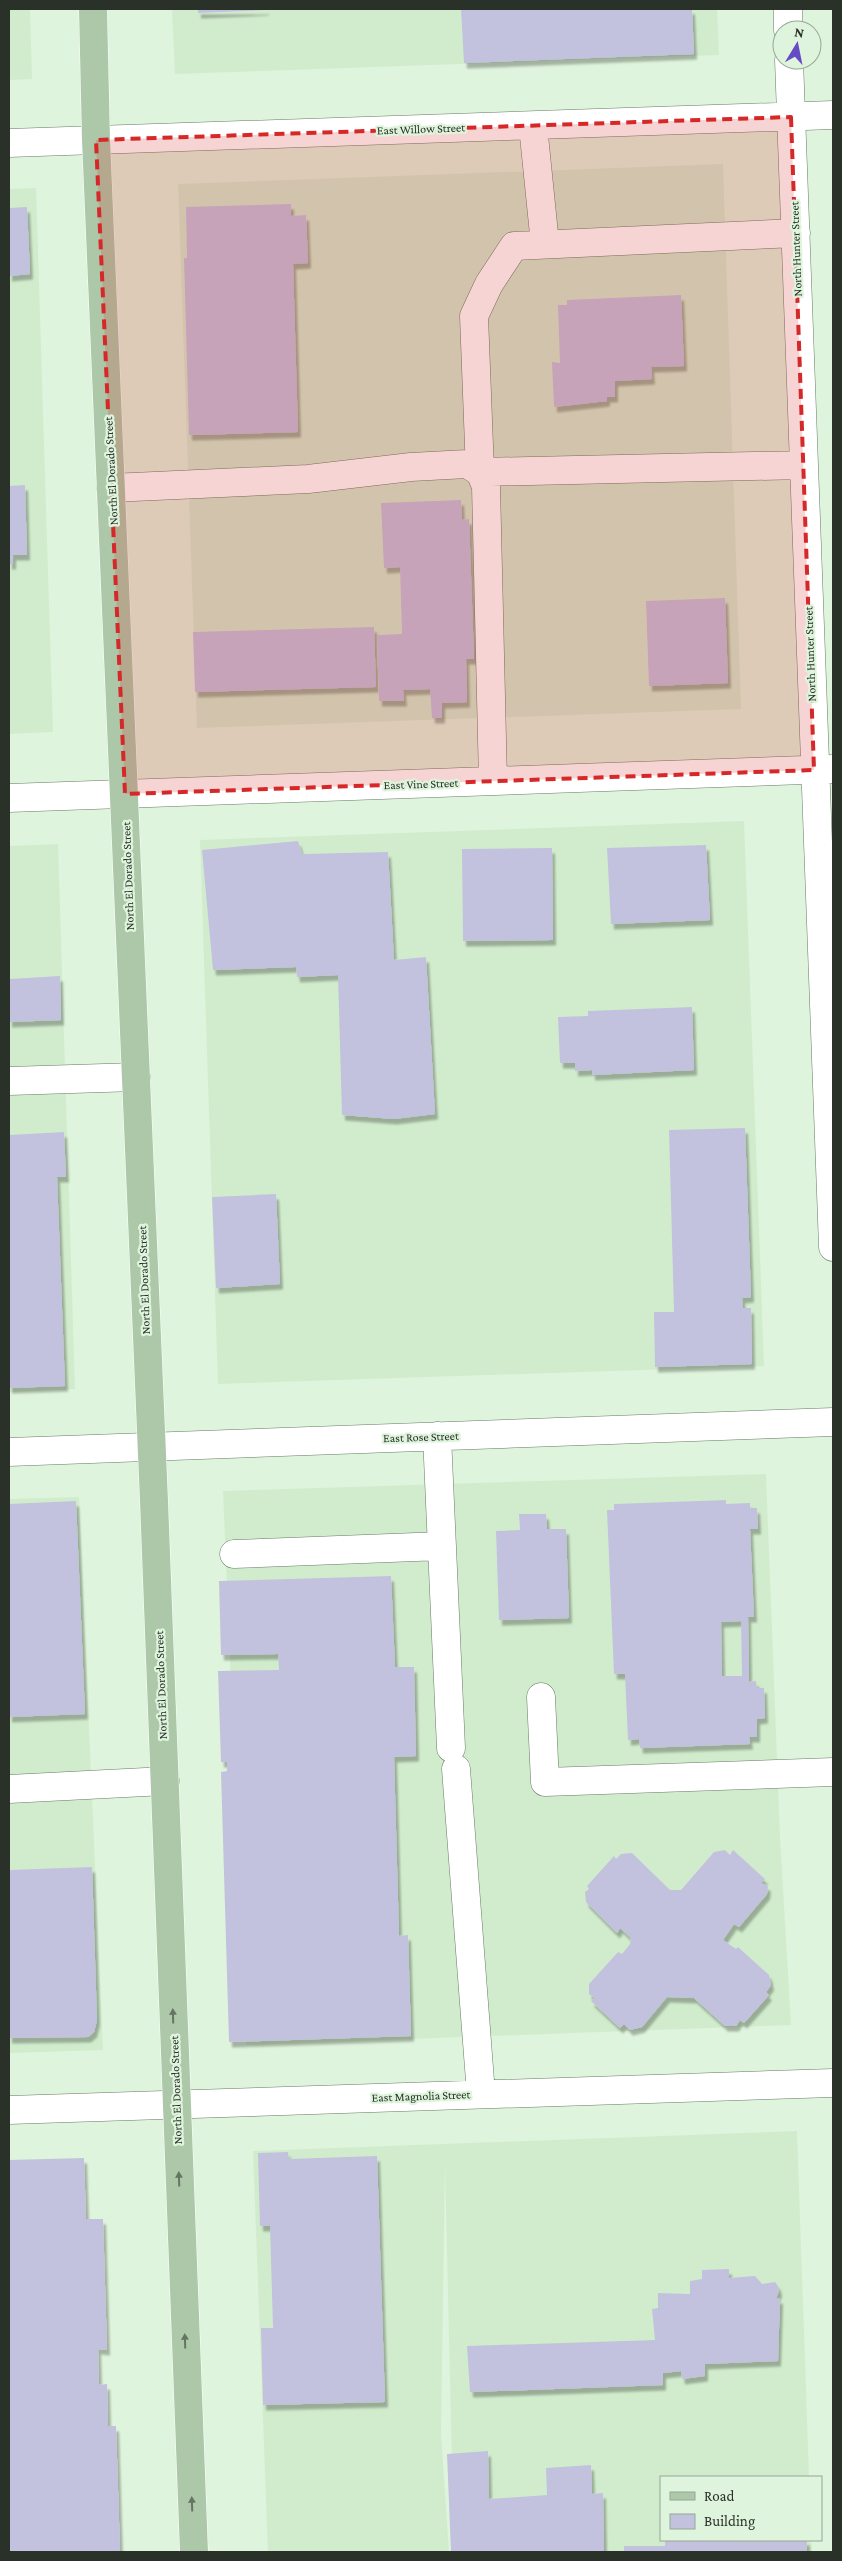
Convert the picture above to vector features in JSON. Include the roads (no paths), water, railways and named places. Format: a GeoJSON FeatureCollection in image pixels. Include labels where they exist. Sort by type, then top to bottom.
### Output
{"type":"FeatureCollection","features":[{"type":"Feature","properties":{"kind":"main road","name":"North El Dorado Street"},"geometry":{"type":"LineString","coordinates":[[93,9],[96,140],[125,794],[194,2552]]}},
{"type":"Feature","properties":{"kind":"street","name":"North Hunter Street"},"geometry":{"type":"LineString","coordinates":[[790,70],[804,465],[824,769],[833,1247]]}},
{"type":"Feature","properties":{"kind":"street","name":"East Willow Street"},"geometry":{"type":"LineString","coordinates":[[9,144],[833,115]]}},
{"type":"Feature","properties":{"kind":"street"},"geometry":{"type":"LineString","coordinates":[[533,126],[545,244]]}},
{"type":"Feature","properties":{"kind":"street"},"geometry":{"type":"LineString","coordinates":[[493,781],[486,486],[480,472],[474,316],[489,284],[514,246],[796,233]]}},
{"type":"Feature","properties":{"kind":"street"},"geometry":{"type":"LineString","coordinates":[[112,488],[308,479],[411,467],[467,464],[480,472],[804,465]]}},
{"type":"Feature","properties":{"kind":"street","name":"East Vine Street"},"geometry":{"type":"LineString","coordinates":[[9,798],[824,769]]}},
{"type":"Feature","properties":{"kind":"street"},"geometry":{"type":"LineString","coordinates":[[9,1081],[136,1077]]}},
{"type":"Feature","properties":{"kind":"street","name":"East Rose Street"},"geometry":{"type":"LineString","coordinates":[[9,1452],[833,1422]]}},
{"type":"Feature","properties":{"kind":"street"},"geometry":{"type":"LineString","coordinates":[[437,1436],[453,1758],[481,2094]]}},
{"type":"Feature","properties":{"kind":"street"},"geometry":{"type":"LineString","coordinates":[[234,1554],[442,1546]]}},
{"type":"Feature","properties":{"kind":"street"},"geometry":{"type":"LineString","coordinates":[[541,1697],[545,1782],[833,1772]]}},
{"type":"Feature","properties":{"kind":"street"},"geometry":{"type":"LineString","coordinates":[[9,1789],[165,1781]]}},
{"type":"Feature","properties":{"kind":"street","name":"East Magnolia Street"},"geometry":{"type":"LineString","coordinates":[[9,2110],[833,2083]]}}]}
